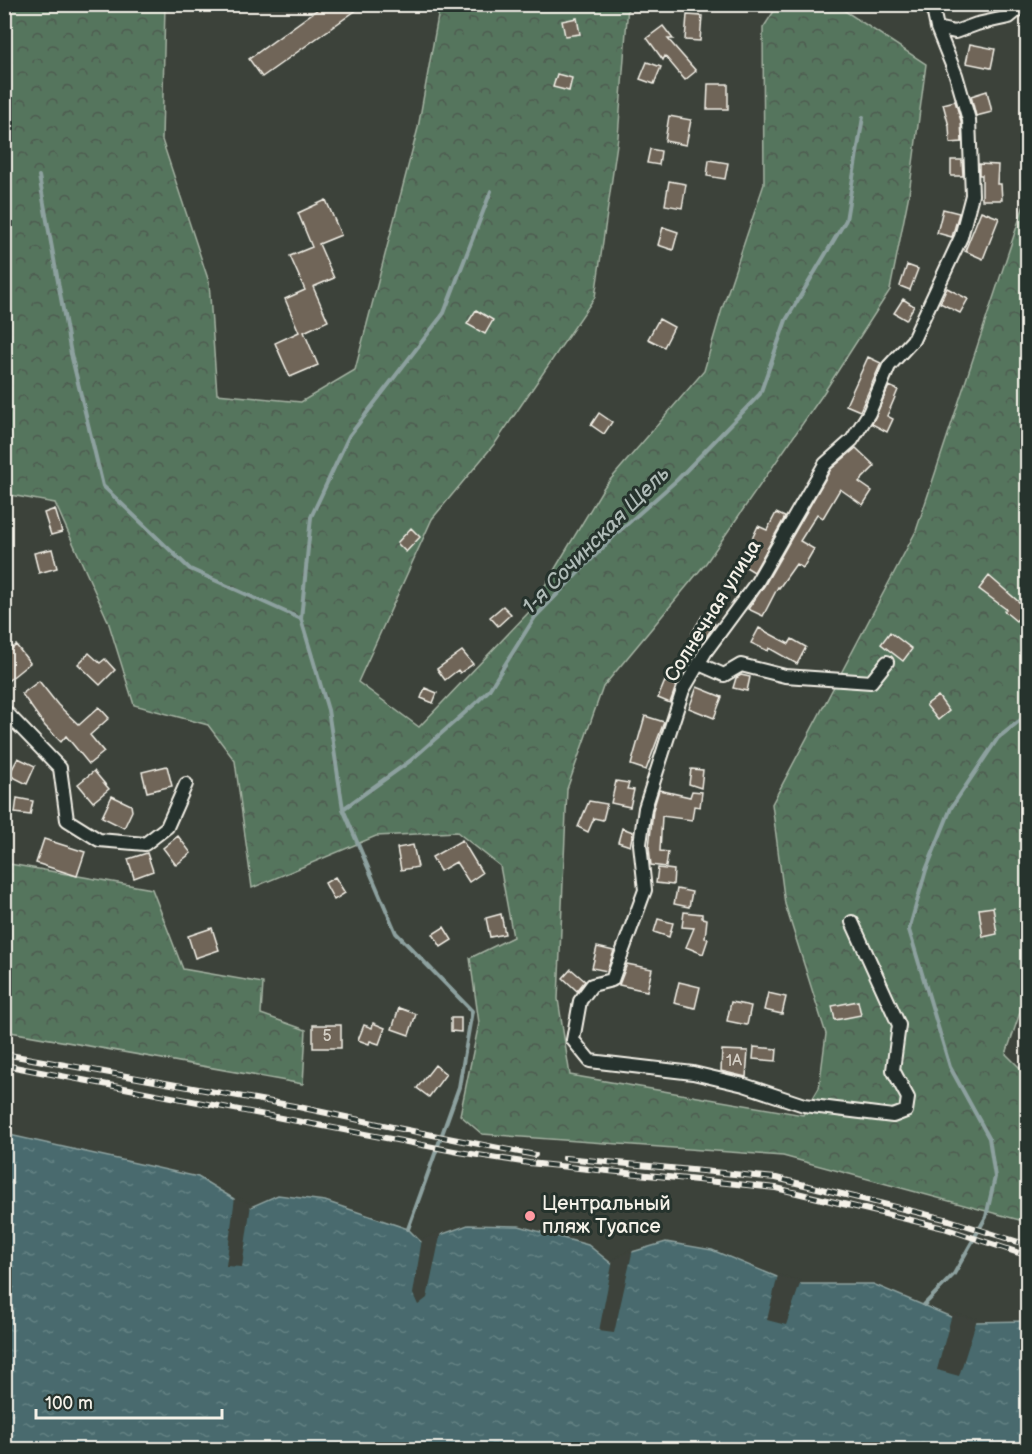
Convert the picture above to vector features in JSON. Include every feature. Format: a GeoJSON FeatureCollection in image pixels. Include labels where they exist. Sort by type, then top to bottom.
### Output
{"type":"FeatureCollection","features":[{"type":"Feature","properties":{"kind":"street","name":"Солнечная улица"},"geometry":{"type":"LineString","coordinates":[[852,922],[899,1025],[893,1070],[908,1098],[906,1111],[892,1116],[804,1105],[744,1085],[693,1073],[590,1061],[573,1040],[580,1001],[592,985],[612,980],[645,890],[640,844],[645,808],[683,690],[758,582],[825,464],[852,440],[868,413],[889,366],[913,340],[962,237],[972,195],[969,120],[956,75],[937,28],[932,4]]}},
{"type":"Feature","properties":{"kind":"street"},"geometry":{"type":"LineString","coordinates":[[937,28],[955,32],[977,24],[1009,17],[1025,4]]}},
{"type":"Feature","properties":{"kind":"street"},"geometry":{"type":"LineString","coordinates":[[699,664],[724,675],[741,664],[785,676],[871,682],[887,662]]}},
{"type":"Feature","properties":{"kind":"street"},"geometry":{"type":"LineString","coordinates":[[4,710],[60,768],[67,820],[99,840],[145,844],[167,827],[186,784]]}},
{"type":"Feature","properties":{"kind":"green space"},"geometry":{"type":"Polygon","coordinates":[[[4,5],[165,5],[162,140],[209,282],[217,394],[301,402],[355,370],[418,128],[440,5],[628,5],[618,137],[595,297],[496,442],[432,519],[358,682],[419,727],[529,612],[604,487],[704,371],[722,309],[764,184],[763,28],[778,5],[836,5],[926,64],[909,194],[890,290],[821,397],[706,563],[603,687],[567,789],[558,999],[570,1075],[803,1115],[819,1088],[826,1034],[785,904],[772,804],[916,531],[1027,196],[1028,989],[1006,1054],[1027,1075],[1027,1222],[783,1156],[482,1134],[460,1115],[479,1023],[470,958],[513,937],[500,866],[457,832],[376,836],[252,888],[235,761],[208,725],[134,705],[108,621],[55,503],[5,494],[4,5]]]}},
{"type":"Feature","properties":{"kind":"green space"},"geometry":{"type":"Polygon","coordinates":[[[4,863],[152,889],[183,969],[263,983],[261,1014],[306,1030],[303,1084],[5,1031],[4,863]]]}},
{"type":"Feature","properties":{"kind":"water"},"geometry":{"type":"Polygon","coordinates":[[[5,1134],[198,1177],[251,1207],[278,1195],[325,1201],[408,1229],[421,1242],[468,1225],[519,1226],[588,1245],[612,1264],[632,1252],[666,1242],[712,1250],[800,1284],[873,1284],[951,1317],[976,1322],[1025,1321],[1027,1322],[1027,1449],[5,1450],[5,1134]]]}},
{"type":"Feature","properties":{"kind":"pier"},"geometry":{"type":"Polygon","coordinates":[[[235,1197],[251,1204],[242,1267],[226,1266],[235,1197]]]}},
{"type":"Feature","properties":{"kind":"pier"},"geometry":{"type":"Polygon","coordinates":[[[441,1232],[427,1298],[418,1305],[413,1294],[422,1239],[441,1232]]]}},
{"type":"Feature","properties":{"kind":"pier"},"geometry":{"type":"Polygon","coordinates":[[[633,1249],[614,1333],[599,1331],[613,1260],[633,1249]]]}},
{"type":"Feature","properties":{"kind":"pier"},"geometry":{"type":"Polygon","coordinates":[[[778,1275],[801,1281],[786,1325],[767,1320],[778,1275]]]}},
{"type":"Feature","properties":{"kind":"pier"},"geometry":{"type":"Polygon","coordinates":[[[952,1314],[977,1319],[959,1376],[937,1370],[952,1314]]]}},
{"type":"Feature","properties":{"kind":"building"},"geometry":{"type":"Polygon","coordinates":[[[325,4],[365,4],[262,77],[249,59],[325,4]]]}},
{"type":"Feature","properties":{"kind":"building"},"geometry":{"type":"Polygon","coordinates":[[[687,15],[702,16],[700,41],[685,40],[687,15]]]}},
{"type":"Feature","properties":{"kind":"building"},"geometry":{"type":"Polygon","coordinates":[[[577,18],[580,34],[565,36],[562,21],[577,18]]]}},
{"type":"Feature","properties":{"kind":"building"},"geometry":{"type":"Polygon","coordinates":[[[663,26],[673,39],[668,39],[696,71],[685,80],[665,56],[663,60],[647,38],[663,26]]]}},
{"type":"Feature","properties":{"kind":"building"},"geometry":{"type":"Polygon","coordinates":[[[970,44],[995,49],[991,68],[966,63],[970,44]]]}},
{"type":"Feature","properties":{"kind":"building"},"geometry":{"type":"Polygon","coordinates":[[[647,62],[661,67],[654,84],[640,79],[647,62]]]}},
{"type":"Feature","properties":{"kind":"building"},"geometry":{"type":"Polygon","coordinates":[[[557,74],[572,78],[569,91],[553,87],[557,74]]]}},
{"type":"Feature","properties":{"kind":"building"},"geometry":{"type":"Polygon","coordinates":[[[708,84],[728,84],[728,109],[707,109],[708,84]]]}},
{"type":"Feature","properties":{"kind":"building"},"geometry":{"type":"Polygon","coordinates":[[[987,91],[992,112],[976,116],[971,96],[987,91]]]}},
{"type":"Feature","properties":{"kind":"building"},"geometry":{"type":"Polygon","coordinates":[[[955,101],[961,121],[962,142],[950,143],[949,126],[943,104],[955,101]]]}},
{"type":"Feature","properties":{"kind":"building"},"geometry":{"type":"Polygon","coordinates":[[[669,116],[691,120],[686,145],[665,141],[669,116]]]}},
{"type":"Feature","properties":{"kind":"building"},"geometry":{"type":"Polygon","coordinates":[[[650,149],[661,151],[659,165],[647,163],[650,149]]]}},
{"type":"Feature","properties":{"kind":"building"},"geometry":{"type":"Polygon","coordinates":[[[709,160],[728,163],[725,179],[707,176],[709,160]]]}},
{"type":"Feature","properties":{"kind":"building"},"geometry":{"type":"Polygon","coordinates":[[[951,160],[962,160],[963,176],[951,176],[951,160]]]}},
{"type":"Feature","properties":{"kind":"building"},"geometry":{"type":"Polygon","coordinates":[[[979,164],[998,165],[997,184],[1001,184],[1002,200],[982,200],[982,175],[979,175],[979,164]]]}},
{"type":"Feature","properties":{"kind":"building"},"geometry":{"type":"Polygon","coordinates":[[[669,181],[686,184],[682,208],[665,205],[669,181]]]}},
{"type":"Feature","properties":{"kind":"building"},"geometry":{"type":"Polygon","coordinates":[[[326,200],[341,235],[319,244],[334,278],[313,287],[328,321],[304,332],[318,365],[290,377],[275,343],[299,332],[285,299],[305,290],[290,256],[312,247],[298,213],[326,200]]]}},
{"type":"Feature","properties":{"kind":"building"},"geometry":{"type":"Polygon","coordinates":[[[943,209],[959,213],[952,237],[937,233],[943,209]]]}},
{"type":"Feature","properties":{"kind":"building"},"geometry":{"type":"Polygon","coordinates":[[[981,211],[999,218],[983,259],[965,251],[981,211]]]}},
{"type":"Feature","properties":{"kind":"building"},"geometry":{"type":"Polygon","coordinates":[[[663,227],[678,232],[673,250],[658,245],[663,227]]]}},
{"type":"Feature","properties":{"kind":"building"},"geometry":{"type":"Polygon","coordinates":[[[907,265],[918,269],[910,290],[900,286],[907,265]]]}},
{"type":"Feature","properties":{"kind":"building"},"geometry":{"type":"Polygon","coordinates":[[[947,288],[968,299],[960,313],[940,303],[947,288]]]}},
{"type":"Feature","properties":{"kind":"building"},"geometry":{"type":"Polygon","coordinates":[[[903,299],[914,306],[906,320],[894,313],[903,299]]]}},
{"type":"Feature","properties":{"kind":"building"},"geometry":{"type":"Polygon","coordinates":[[[476,310],[493,320],[485,334],[467,324],[476,310]]]}},
{"type":"Feature","properties":{"kind":"building"},"geometry":{"type":"Polygon","coordinates":[[[659,319],[674,327],[664,347],[648,339],[659,319]]]}},
{"type":"Feature","properties":{"kind":"building"},"geometry":{"type":"Polygon","coordinates":[[[868,357],[881,363],[860,411],[846,405],[868,357]]]}},
{"type":"Feature","properties":{"kind":"building"},"geometry":{"type":"Polygon","coordinates":[[[889,386],[898,390],[887,416],[893,419],[887,432],[872,424],[889,386]]]}},
{"type":"Feature","properties":{"kind":"building"},"geometry":{"type":"Polygon","coordinates":[[[599,413],[612,422],[604,434],[591,425],[599,413]]]}},
{"type":"Feature","properties":{"kind":"building"},"geometry":{"type":"Polygon","coordinates":[[[856,448],[875,466],[859,482],[872,491],[863,505],[840,489],[823,518],[817,514],[800,541],[814,549],[803,568],[796,564],[778,587],[763,616],[748,609],[764,586],[831,469],[856,448]]]}},
{"type":"Feature","properties":{"kind":"building"},"geometry":{"type":"Polygon","coordinates":[[[55,509],[62,532],[51,535],[44,513],[55,509]]]}},
{"type":"Feature","properties":{"kind":"building"},"geometry":{"type":"Polygon","coordinates":[[[776,513],[785,517],[754,572],[741,564],[754,542],[751,541],[758,526],[767,530],[776,513]]]}},
{"type":"Feature","properties":{"kind":"building"},"geometry":{"type":"Polygon","coordinates":[[[411,528],[420,537],[406,552],[397,543],[411,528]]]}},
{"type":"Feature","properties":{"kind":"building"},"geometry":{"type":"Polygon","coordinates":[[[52,549],[57,568],[39,573],[34,553],[52,549]]]}},
{"type":"Feature","properties":{"kind":"building"},"geometry":{"type":"Polygon","coordinates":[[[989,576],[1027,609],[1016,621],[1004,611],[1006,609],[979,589],[989,576]]]}},
{"type":"Feature","properties":{"kind":"building"},"geometry":{"type":"Polygon","coordinates":[[[503,606],[511,614],[498,626],[490,617],[503,606]]]}},
{"type":"Feature","properties":{"kind":"building"},"geometry":{"type":"Polygon","coordinates":[[[702,616],[715,624],[704,640],[692,633],[702,616]]]}},
{"type":"Feature","properties":{"kind":"building"},"geometry":{"type":"Polygon","coordinates":[[[759,628],[789,644],[792,639],[806,647],[797,664],[769,648],[768,651],[751,643],[759,628]]]}},
{"type":"Feature","properties":{"kind":"building"},"geometry":{"type":"Polygon","coordinates":[[[890,632],[912,649],[903,661],[881,644],[890,632]]]}},
{"type":"Feature","properties":{"kind":"building"},"geometry":{"type":"Polygon","coordinates":[[[4,636],[13,648],[16,645],[30,663],[4,684],[4,636]]]}},
{"type":"Feature","properties":{"kind":"building"},"geometry":{"type":"Polygon","coordinates":[[[462,651],[473,664],[460,673],[458,670],[445,680],[437,669],[462,651]]]}},
{"type":"Feature","properties":{"kind":"building"},"geometry":{"type":"Polygon","coordinates":[[[89,653],[100,663],[105,659],[115,670],[100,685],[78,664],[89,653]]]}},
{"type":"Feature","properties":{"kind":"building"},"geometry":{"type":"Polygon","coordinates":[[[741,675],[750,677],[747,691],[733,688],[736,678],[741,675]]]}},
{"type":"Feature","properties":{"kind":"building"},"geometry":{"type":"Polygon","coordinates":[[[39,681],[58,705],[79,725],[99,707],[109,718],[90,735],[104,752],[89,764],[66,736],[61,742],[45,726],[22,694],[39,681]]]}},
{"type":"Feature","properties":{"kind":"building"},"geometry":{"type":"Polygon","coordinates":[[[665,681],[676,686],[670,703],[658,698],[665,681]]]}},
{"type":"Feature","properties":{"kind":"building"},"geometry":{"type":"Polygon","coordinates":[[[697,687],[722,697],[714,718],[689,708],[697,687]]]}},
{"type":"Feature","properties":{"kind":"building"},"geometry":{"type":"Polygon","coordinates":[[[425,688],[437,693],[433,703],[421,698],[425,688]]]}},
{"type":"Feature","properties":{"kind":"building"},"geometry":{"type":"Polygon","coordinates":[[[938,696],[949,711],[938,720],[926,705],[938,696]]]}},
{"type":"Feature","properties":{"kind":"building"},"geometry":{"type":"Polygon","coordinates":[[[645,716],[664,722],[646,770],[631,765],[645,716]]]}},
{"type":"Feature","properties":{"kind":"building"},"geometry":{"type":"Polygon","coordinates":[[[18,758],[35,766],[27,784],[9,775],[18,758]]]}},
{"type":"Feature","properties":{"kind":"building"},"geometry":{"type":"Polygon","coordinates":[[[167,766],[172,786],[147,792],[142,772],[167,766]]]}},
{"type":"Feature","properties":{"kind":"building"},"geometry":{"type":"Polygon","coordinates":[[[691,769],[703,770],[701,788],[689,784],[691,769]]]}},
{"type":"Feature","properties":{"kind":"building"},"geometry":{"type":"Polygon","coordinates":[[[94,771],[109,789],[93,802],[78,784],[94,771]]]}},
{"type":"Feature","properties":{"kind":"building"},"geometry":{"type":"Polygon","coordinates":[[[616,781],[629,783],[627,789],[634,790],[630,807],[611,803],[616,781]]]}},
{"type":"Feature","properties":{"kind":"building"},"geometry":{"type":"Polygon","coordinates":[[[659,790],[690,797],[692,791],[702,792],[700,807],[694,806],[692,820],[662,816],[660,851],[668,852],[666,867],[651,865],[649,848],[653,810],[659,790]]]}},
{"type":"Feature","properties":{"kind":"building"},"geometry":{"type":"Polygon","coordinates":[[[112,796],[131,805],[132,811],[124,828],[102,817],[112,796]]]}},
{"type":"Feature","properties":{"kind":"building"},"geometry":{"type":"Polygon","coordinates":[[[17,798],[33,801],[30,815],[15,813],[17,798]]]}},
{"type":"Feature","properties":{"kind":"building"},"geometry":{"type":"Polygon","coordinates":[[[589,801],[607,804],[603,820],[594,818],[588,832],[578,827],[589,801]]]}},
{"type":"Feature","properties":{"kind":"building"},"geometry":{"type":"Polygon","coordinates":[[[622,828],[633,832],[630,846],[618,842],[622,828]]]}},
{"type":"Feature","properties":{"kind":"building"},"geometry":{"type":"Polygon","coordinates":[[[178,836],[191,853],[176,865],[163,848],[178,836]]]}},
{"type":"Feature","properties":{"kind":"building"},"geometry":{"type":"Polygon","coordinates":[[[44,839],[85,852],[77,876],[36,863],[44,839]]]}},
{"type":"Feature","properties":{"kind":"building"},"geometry":{"type":"Polygon","coordinates":[[[462,840],[482,873],[469,882],[456,862],[440,871],[432,857],[462,840]]]}},
{"type":"Feature","properties":{"kind":"building"},"geometry":{"type":"Polygon","coordinates":[[[413,845],[418,867],[401,870],[397,848],[413,845]]]}},
{"type":"Feature","properties":{"kind":"building"},"geometry":{"type":"Polygon","coordinates":[[[147,853],[153,871],[134,878],[128,859],[147,853]]]}},
{"type":"Feature","properties":{"kind":"building"},"geometry":{"type":"Polygon","coordinates":[[[658,868],[674,870],[673,885],[656,883],[658,868]]]}},
{"type":"Feature","properties":{"kind":"building"},"geometry":{"type":"Polygon","coordinates":[[[335,877],[345,893],[334,900],[325,883],[335,877]]]}},
{"type":"Feature","properties":{"kind":"building"},"geometry":{"type":"Polygon","coordinates":[[[677,889],[692,892],[689,907],[674,904],[677,889]]]}},
{"type":"Feature","properties":{"kind":"building"},"geometry":{"type":"Polygon","coordinates":[[[993,907],[997,934],[983,937],[979,909],[993,907]]]}},
{"type":"Feature","properties":{"kind":"building"},"geometry":{"type":"Polygon","coordinates":[[[684,912],[702,914],[702,918],[707,919],[705,938],[708,939],[703,954],[686,947],[694,928],[682,927],[684,912]]]}},
{"type":"Feature","properties":{"kind":"building"},"geometry":{"type":"Polygon","coordinates":[[[501,914],[505,934],[490,937],[486,918],[501,914]]]}},
{"type":"Feature","properties":{"kind":"building"},"geometry":{"type":"Polygon","coordinates":[[[658,919],[673,923],[669,937],[654,932],[658,919]]]}},
{"type":"Feature","properties":{"kind":"building"},"geometry":{"type":"Polygon","coordinates":[[[444,927],[452,940],[441,947],[433,934],[444,927]]]}},
{"type":"Feature","properties":{"kind":"building"},"geometry":{"type":"Polygon","coordinates":[[[212,928],[219,950],[195,958],[188,936],[212,928]]]}},
{"type":"Feature","properties":{"kind":"building"},"geometry":{"type":"Polygon","coordinates":[[[597,947],[614,951],[607,971],[592,968],[597,947]]]}},
{"type":"Feature","properties":{"kind":"building"},"geometry":{"type":"Polygon","coordinates":[[[627,964],[652,969],[647,991],[619,985],[627,964]]]}},
{"type":"Feature","properties":{"kind":"building"},"geometry":{"type":"Polygon","coordinates":[[[571,969],[585,981],[577,991],[563,978],[571,969]]]}},
{"type":"Feature","properties":{"kind":"building"},"geometry":{"type":"Polygon","coordinates":[[[679,982],[700,987],[695,1008],[674,1003],[679,982]]]}},
{"type":"Feature","properties":{"kind":"building"},"geometry":{"type":"Polygon","coordinates":[[[768,993],[786,997],[782,1014],[764,1010],[768,993]]]}},
{"type":"Feature","properties":{"kind":"building"},"geometry":{"type":"Polygon","coordinates":[[[858,1001],[861,1015],[835,1020],[832,1006],[858,1001]]]}},
{"type":"Feature","properties":{"kind":"building"},"geometry":{"type":"Polygon","coordinates":[[[731,1002],[751,1006],[747,1025],[727,1021],[731,1002]]]}},
{"type":"Feature","properties":{"kind":"building"},"geometry":{"type":"Polygon","coordinates":[[[399,1008],[416,1014],[409,1035],[392,1029],[399,1008]]]}},
{"type":"Feature","properties":{"kind":"building"},"geometry":{"type":"Polygon","coordinates":[[[451,1018],[461,1018],[461,1032],[451,1031],[451,1018]]]}},
{"type":"Feature","properties":{"kind":"building"},"geometry":{"type":"Polygon","coordinates":[[[373,1023],[385,1028],[379,1044],[370,1041],[369,1044],[358,1040],[364,1025],[372,1028],[373,1023]]]}},
{"type":"Feature","properties":{"kind":"building"},"geometry":{"type":"Polygon","coordinates":[[[313,1025],[341,1025],[341,1048],[313,1048],[313,1025]]]}},
{"type":"Feature","properties":{"kind":"building"},"geometry":{"type":"Polygon","coordinates":[[[754,1047],[777,1049],[776,1061],[753,1059],[754,1047]]]}},
{"type":"Feature","properties":{"kind":"building"},"geometry":{"type":"Polygon","coordinates":[[[722,1050],[748,1051],[746,1077],[721,1071],[722,1050]]]}},
{"type":"Feature","properties":{"kind":"building"},"geometry":{"type":"Polygon","coordinates":[[[435,1065],[446,1074],[429,1097],[417,1088],[435,1065]]]}},
{"type":"Feature","properties":{"kind":"waterway","name":"1-я Сочинская Щель"},"geometry":{"type":"LineString","coordinates":[[408,1229],[459,1087],[472,1011],[396,933],[343,809],[410,761],[477,702],[489,690],[535,617],[617,533],[677,480],[760,394],[786,320],[846,220],[863,117]]}},
{"type":"Feature","properties":{"kind":"waterway"},"geometry":{"type":"LineString","coordinates":[[39,176],[71,354],[103,486],[190,569],[301,619],[328,710],[343,809]]}},
{"type":"Feature","properties":{"kind":"waterway"},"geometry":{"type":"LineString","coordinates":[[301,619],[311,517],[349,436],[444,313],[491,191]]}},
{"type":"Feature","properties":{"kind":"waterway"},"geometry":{"type":"LineString","coordinates":[[924,1305],[954,1274],[986,1217],[995,1177],[989,1138],[950,1067],[909,930],[926,870],[951,808],[998,738],[1028,714]]}},
{"type":"Feature","properties":{"kind":"railway"},"geometry":{"type":"LineString","coordinates":[[4,1054],[294,1106],[535,1155]]}},
{"type":"Feature","properties":{"kind":"railway"},"geometry":{"type":"LineString","coordinates":[[4,1065],[459,1152],[529,1163],[776,1188],[944,1228],[1028,1256]]}},
{"type":"Feature","properties":{"kind":"railway"},"geometry":{"type":"LineString","coordinates":[[565,1158],[776,1178],[949,1220],[1028,1245]]}},
{"type":"Feature","properties":{"kind":"place","name":"Центральный пляж Туапсе"},"geometry":{"type":"Point","coordinates":[530,1216]}}]}
